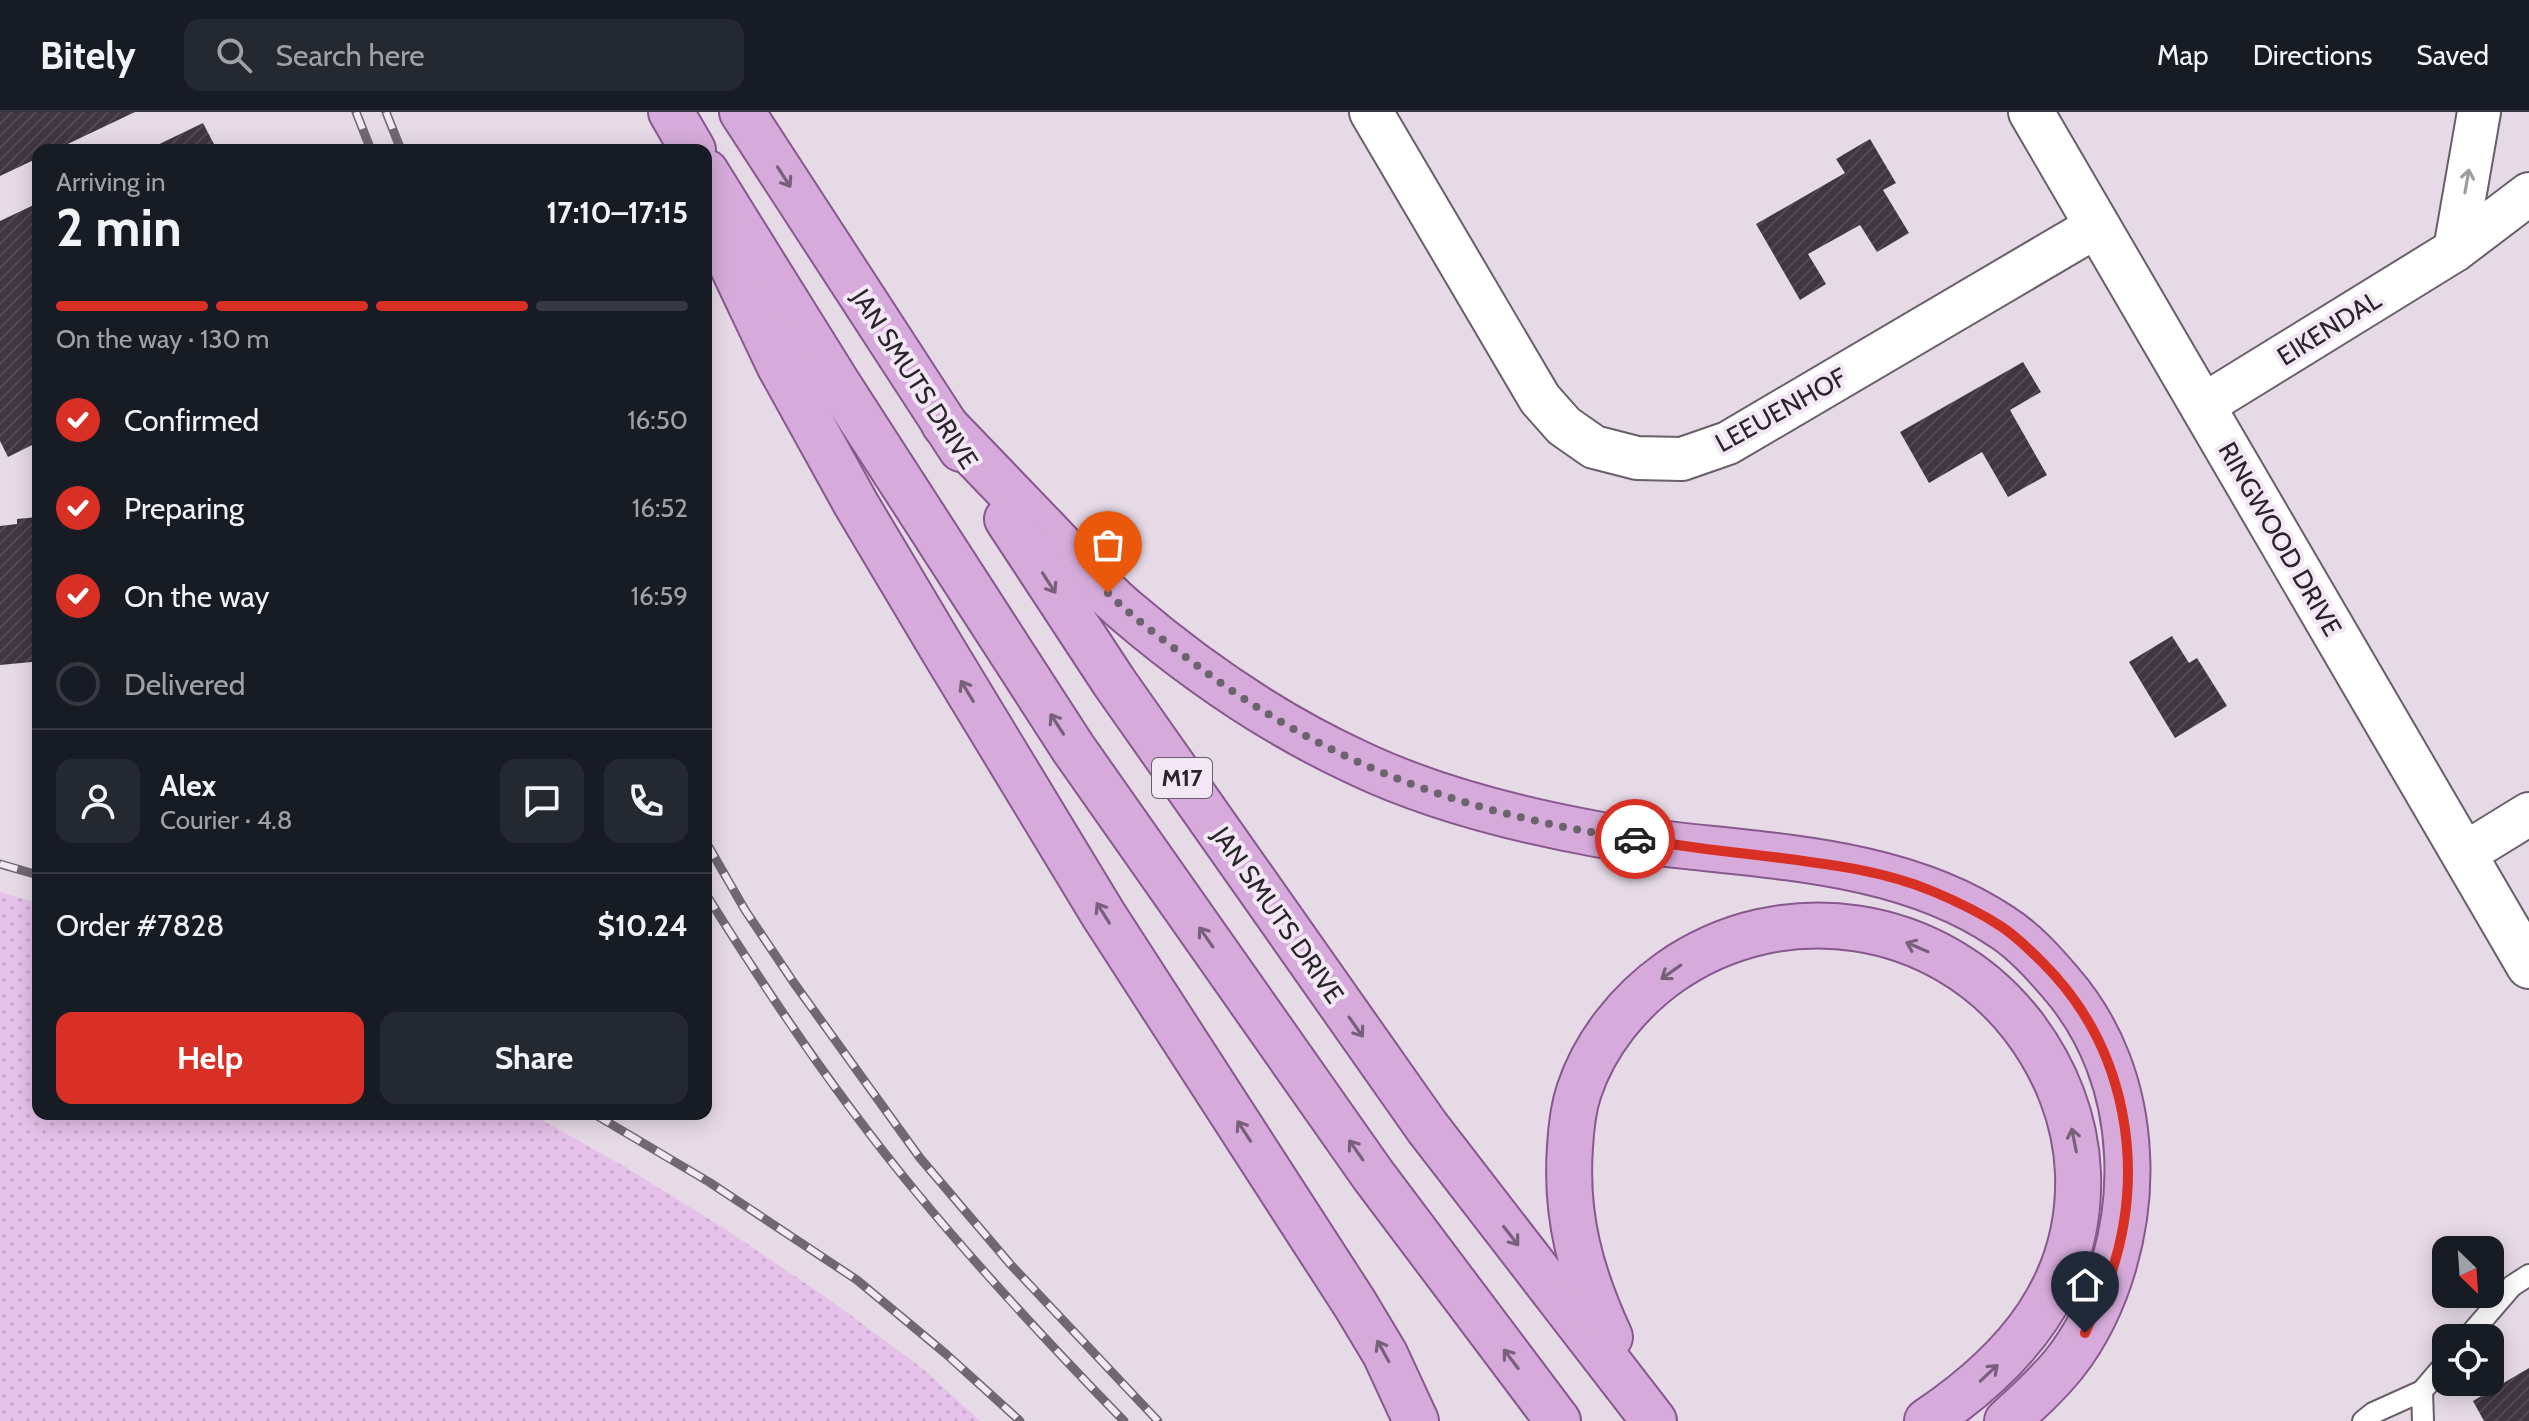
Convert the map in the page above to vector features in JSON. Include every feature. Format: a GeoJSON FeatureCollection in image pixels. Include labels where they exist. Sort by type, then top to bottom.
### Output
{"type":"FeatureCollection","features":[{"type":"Feature","properties":{"kind":"main road"},"geometry":{"type":"LineString","coordinates":[[663,112],[677,144]]}},
{"type":"Feature","properties":{"kind":"main road"},"geometry":{"type":"LineString","coordinates":[[671,112],[690,144]]}},
{"type":"Feature","properties":{"kind":"main road","name":"JAN SMUTS DRIVE"},"geometry":{"type":"LineString","coordinates":[[742,112],[1114,682],[1427,1127],[1654,1421]]}},
{"type":"Feature","properties":{"kind":"main road","name":"M17"},"geometry":{"type":"LineString","coordinates":[[712,182],[838,384],[1073,748],[1373,1175],[1558,1421]]}},
{"type":"Feature","properties":{"kind":"main road"},"geometry":{"type":"LineString","coordinates":[[712,222],[779,365],[856,504],[1103,914],[1355,1304],[1385,1354],[1416,1421]]}},
{"type":"Feature","properties":{"kind":"main road"},"geometry":{"type":"LineString","coordinates":[[944,424],[1124,609],[1256,708],[1304,737],[1359,764],[1468,804],[1534,821],[1667,844],[1846,866],[1893,878],[1968,908],[2003,927],[2027,947],[2070,993],[2091,1023],[2106,1053],[2121,1109],[2128,1179],[2116,1255],[2108,1283],[2085,1333],[2047,1383],[2007,1421]]}},
{"type":"Feature","properties":{"kind":"main road"},"geometry":{"type":"LineString","coordinates":[[1662,1421],[1614,1346],[1584,1276],[1569,1206],[1571,1123],[1579,1091],[1597,1051],[1636,999],[1692,957],[1751,933],[1784,926],[1817,924],[1886,934],[1923,948],[1985,986],[2012,1011],[2053,1073],[2075,1141],[2079,1200],[2073,1232],[2050,1298],[2036,1322],[1992,1371],[1927,1421]]}},
{"type":"Feature","properties":{"kind":"street","name":"LEEUENHOF"},"geometry":{"type":"LineString","coordinates":[[1371,112],[1540,399],[1564,426],[1594,447],[1637,458],[1682,459],[1728,443],[2097,226]]}},
{"type":"Feature","properties":{"kind":"street","name":"RINGWOOD DRIVE"},"geometry":{"type":"LineString","coordinates":[[2031,112],[2529,966]]}},
{"type":"Feature","properties":{"kind":"street"},"geometry":{"type":"LineString","coordinates":[[2455,250],[2479,112]]}},
{"type":"Feature","properties":{"kind":"street","name":"EIKENDAL"},"geometry":{"type":"LineString","coordinates":[[2202,406],[2455,250],[2529,194]]}},
{"type":"Feature","properties":{"kind":"street"},"geometry":{"type":"LineString","coordinates":[[2464,854],[2529,814]]}},
{"type":"Feature","properties":{"kind":"lane"},"geometry":{"type":"LineString","coordinates":[[2479,1324],[2512,1286],[2529,1275]]}},
{"type":"Feature","properties":{"kind":"lane"},"geometry":{"type":"LineString","coordinates":[[2363,1421],[2373,1413],[2422,1391],[2432,1379]]}},
{"type":"Feature","properties":{"kind":"lane"},"geometry":{"type":"LineString","coordinates":[[2422,1391],[2423,1421]]}},
{"type":"Feature","properties":{"kind":"shaded area"},"geometry":{"type":"Polygon","coordinates":[[[0,892],[32,901],[32,1120],[542,1120],[627,1168],[728,1231],[827,1298],[922,1368],[980,1421],[0,1421],[0,892]]]}},
{"type":"Feature","properties":{"kind":"building"},"geometry":{"type":"Polygon","coordinates":[[[0,112],[135,112],[68,144],[32,144],[32,161],[0,176],[0,112]]]}},
{"type":"Feature","properties":{"kind":"building"},"geometry":{"type":"Polygon","coordinates":[[[203,123],[214,144],[159,144],[203,123]]]}},
{"type":"Feature","properties":{"kind":"building"},"geometry":{"type":"Polygon","coordinates":[[[1870,139],[1896,183],[1883,190],[1909,233],[1877,252],[1860,225],[1808,254],[1826,284],[1800,300],[1756,224],[1845,173],[1836,159],[1870,139]]]}},
{"type":"Feature","properties":{"kind":"building"},"geometry":{"type":"Polygon","coordinates":[[[32,206],[32,445],[8,457],[0,441],[0,221],[32,206]]]}},
{"type":"Feature","properties":{"kind":"building"},"geometry":{"type":"Polygon","coordinates":[[[2023,362],[2041,392],[2010,410],[2047,475],[2008,497],[1982,452],[1929,483],[1900,432],[2023,362]]]}},
{"type":"Feature","properties":{"kind":"building"},"geometry":{"type":"Polygon","coordinates":[[[32,518],[32,662],[0,665],[0,526],[17,524],[17,519],[32,518]]]}},
{"type":"Feature","properties":{"kind":"building"},"geometry":{"type":"Polygon","coordinates":[[[2172,636],[2189,663],[2197,658],[2227,706],[2175,738],[2129,662],[2172,636]]]}},
{"type":"Feature","properties":{"kind":"building"},"geometry":{"type":"Polygon","coordinates":[[[2529,1368],[2529,1421],[2484,1421],[2473,1401],[2481,1396],[2504,1396],[2504,1383],[2529,1368]]]}},
{"type":"Feature","properties":{"kind":"railway"},"geometry":{"type":"LineString","coordinates":[[356,112],[369,144]]}},
{"type":"Feature","properties":{"kind":"railway"},"geometry":{"type":"LineString","coordinates":[[386,112],[399,144]]}},
{"type":"Feature","properties":{"kind":"railway"},"geometry":{"type":"LineString","coordinates":[[712,852],[745,910],[794,983],[920,1158],[1011,1265],[1158,1421]]}},
{"type":"Feature","properties":{"kind":"railway"},"geometry":{"type":"LineString","coordinates":[[0,864],[32,873]]}},
{"type":"Feature","properties":{"kind":"railway"},"geometry":{"type":"LineString","coordinates":[[712,903],[806,1046],[887,1156],[991,1280],[1124,1421]]}},
{"type":"Feature","properties":{"kind":"railway"},"geometry":{"type":"LineString","coordinates":[[604,1120],[709,1182],[857,1280],[1020,1421]]}},
{"type":"Feature","properties":{"kind":"way so far"},"geometry":{"type":"LineString","coordinates":[[1108,593],[1164,641],[1256,708],[1304,737],[1359,764],[1468,804],[1534,821],[1635,839]]}},
{"type":"Feature","properties":{"kind":"route"},"geometry":{"type":"LineString","coordinates":[[1635,839],[1846,866],[1893,878],[1931,891],[2003,927],[2052,972],[2091,1023],[2106,1053],[2121,1109],[2127,1148],[2128,1179],[2116,1255],[2108,1283],[2085,1333]]}}]}
